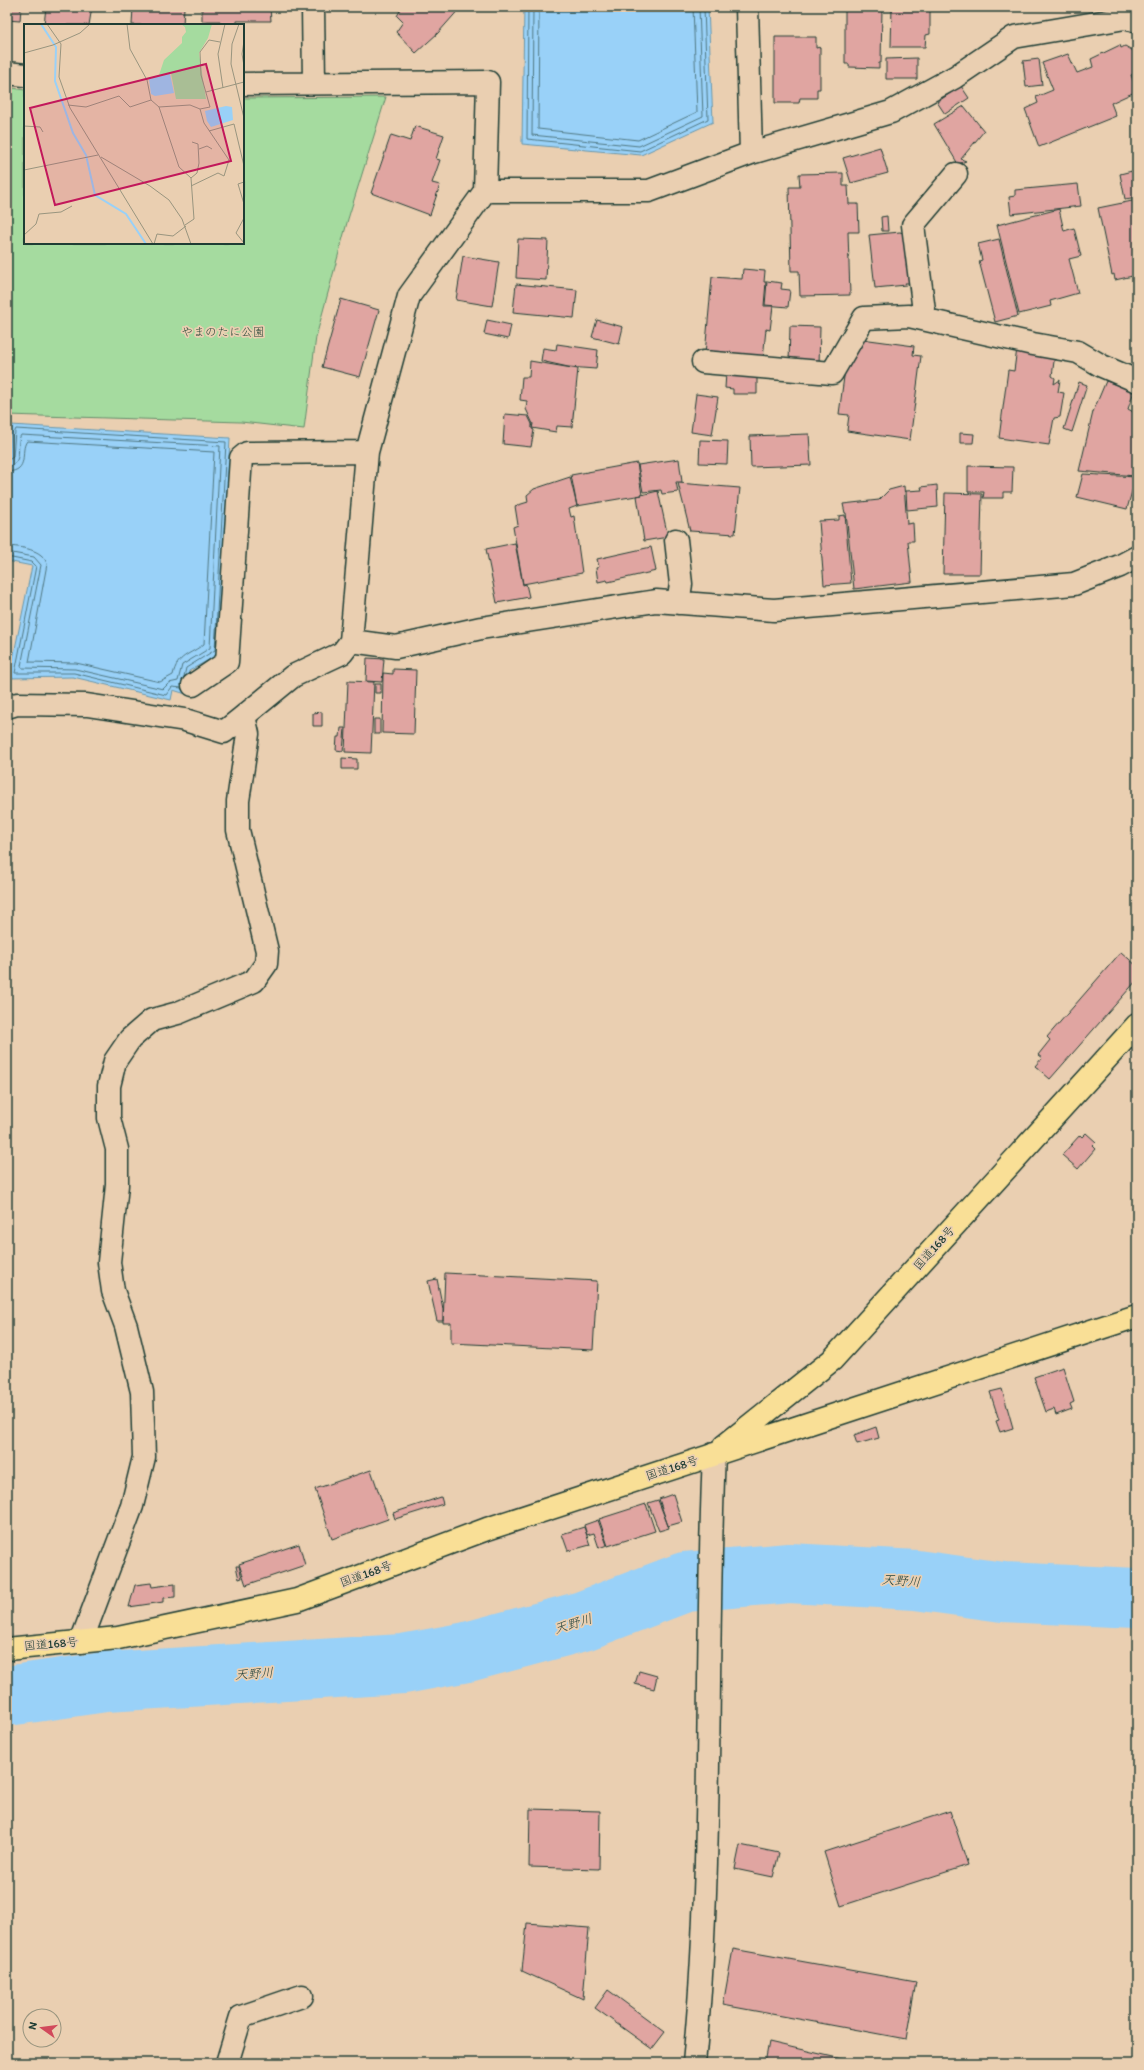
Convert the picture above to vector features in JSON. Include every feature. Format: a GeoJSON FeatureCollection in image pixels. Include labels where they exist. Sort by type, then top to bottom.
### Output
{"type":"FeatureCollection","features":[{"type":"Feature","properties":{"kind":"highway","name":"国道168号"},"geometry":{"type":"LineString","coordinates":[[714,1455],[832,1360],[1137,1025]]}},
{"type":"Feature","properties":{"kind":"highway","name":"国道168号"},"geometry":{"type":"LineString","coordinates":[[7,1648],[118,1638],[297,1600],[487,1529],[1137,1316]]}},
{"type":"Feature","properties":{"kind":"street"},"geometry":{"type":"LineString","coordinates":[[313,7],[314,82]]}},
{"type":"Feature","properties":{"kind":"street"},"geometry":{"type":"LineString","coordinates":[[747,7],[751,153]]}},
{"type":"Feature","properties":{"kind":"street"},"geometry":{"type":"LineString","coordinates":[[485,191],[650,191],[751,153],[891,112],[955,77],[1014,37],[1126,18],[1137,22]]}},
{"type":"Feature","properties":{"kind":"street"},"geometry":{"type":"LineString","coordinates":[[7,73],[24,75]]}},
{"type":"Feature","properties":{"kind":"street"},"geometry":{"type":"LineString","coordinates":[[7,707],[17,704],[87,706],[185,720],[224,732],[293,676],[342,653],[351,641],[367,452],[409,296],[485,191],[488,82],[314,82],[244,84]]}},
{"type":"Feature","properties":{"kind":"street"},"geometry":{"type":"LineString","coordinates":[[925,319],[913,225],[956,174]]}},
{"type":"Feature","properties":{"kind":"street"},"geometry":{"type":"LineString","coordinates":[[703,362],[832,373],[864,318],[909,316],[1033,344],[1078,352],[1102,366],[1137,381]]}},
{"type":"Feature","properties":{"kind":"street"},"geometry":{"type":"LineString","coordinates":[[193,685],[227,662],[241,458],[247,452],[367,452]]}},
{"type":"Feature","properties":{"kind":"street"},"geometry":{"type":"LineString","coordinates":[[676,540],[681,584],[678,603]]}},
{"type":"Feature","properties":{"kind":"street"},"geometry":{"type":"LineString","coordinates":[[351,641],[396,646],[512,623],[656,601],[774,610],[1074,584],[1120,566],[1137,557]]}},
{"type":"Feature","properties":{"kind":"street"},"geometry":{"type":"LineString","coordinates":[[80,1642],[132,1506],[144,1457],[142,1392],[126,1326],[113,1291],[109,1262],[117,1186],[117,1149],[110,1118],[109,1086],[114,1061],[130,1039],[152,1020],[178,1012],[254,981],[266,964],[267,951],[238,830],[238,801],[248,734],[244,716]]}},
{"type":"Feature","properties":{"kind":"street"},"geometry":{"type":"LineString","coordinates":[[694,2063],[700,1976],[714,1455]]}},
{"type":"Feature","properties":{"kind":"street"},"geometry":{"type":"LineString","coordinates":[[227,2063],[241,2017],[302,1996]]}},
{"type":"Feature","properties":{"kind":"green space","name":"やまのたに公園"},"geometry":{"type":"Polygon","coordinates":[[[7,87],[24,90],[24,244],[244,244],[244,98],[386,97],[348,219],[316,337],[304,429],[241,422],[7,415],[7,87]]]}},
{"type":"Feature","properties":{"kind":"water"},"geometry":{"type":"Polygon","coordinates":[[[524,7],[708,7],[713,122],[641,155],[522,144],[524,7]]]}},
{"type":"Feature","properties":{"kind":"water"},"geometry":{"type":"Polygon","coordinates":[[[11,425],[230,438],[219,654],[189,671],[186,694],[173,690],[171,700],[73,677],[9,678],[32,566],[7,561],[7,490],[11,425]]]}},
{"type":"Feature","properties":{"kind":"building"},"geometry":{"type":"Polygon","coordinates":[[[7,7],[21,7],[20,21],[7,20],[7,7]]]}},
{"type":"Feature","properties":{"kind":"building"},"geometry":{"type":"Polygon","coordinates":[[[46,7],[92,7],[89,24],[44,24],[46,7]]]}},
{"type":"Feature","properties":{"kind":"building"},"geometry":{"type":"Polygon","coordinates":[[[133,7],[184,7],[183,24],[132,24],[133,7]]]}},
{"type":"Feature","properties":{"kind":"building"},"geometry":{"type":"Polygon","coordinates":[[[202,7],[270,7],[271,21],[237,21],[237,24],[220,24],[220,21],[202,21],[202,7]]]}},
{"type":"Feature","properties":{"kind":"building"},"geometry":{"type":"Polygon","coordinates":[[[398,7],[461,7],[438,33],[416,53],[396,32],[403,22],[397,16],[401,9],[398,7]]]}},
{"type":"Feature","properties":{"kind":"building"},"geometry":{"type":"Polygon","coordinates":[[[845,7],[882,7],[881,63],[879,63],[879,68],[849,67],[849,64],[845,64],[845,7]]]}},
{"type":"Feature","properties":{"kind":"building"},"geometry":{"type":"Polygon","coordinates":[[[892,7],[930,7],[930,34],[926,35],[925,47],[891,47],[892,7]]]}},
{"type":"Feature","properties":{"kind":"building"},"geometry":{"type":"Polygon","coordinates":[[[775,37],[816,37],[816,48],[820,47],[820,89],[817,89],[817,98],[800,98],[799,103],[775,103],[775,37]]]}},
{"type":"Feature","properties":{"kind":"building"},"geometry":{"type":"Polygon","coordinates":[[[1120,45],[1121,48],[1125,46],[1137,53],[1137,73],[1131,75],[1137,91],[1111,103],[1116,116],[1039,147],[1025,109],[1038,103],[1036,97],[1053,90],[1042,63],[1068,54],[1077,73],[1093,67],[1091,59],[1120,45]]]}},
{"type":"Feature","properties":{"kind":"building"},"geometry":{"type":"Polygon","coordinates":[[[917,58],[917,79],[886,79],[886,59],[917,58]]]}},
{"type":"Feature","properties":{"kind":"building"},"geometry":{"type":"Polygon","coordinates":[[[1039,59],[1042,85],[1026,87],[1023,61],[1039,59]]]}},
{"type":"Feature","properties":{"kind":"building"},"geometry":{"type":"Polygon","coordinates":[[[961,86],[969,98],[945,114],[937,102],[961,86]]]}},
{"type":"Feature","properties":{"kind":"building"},"geometry":{"type":"Polygon","coordinates":[[[964,106],[984,131],[961,159],[966,161],[958,164],[934,124],[964,106]]]}},
{"type":"Feature","properties":{"kind":"building"},"geometry":{"type":"Polygon","coordinates":[[[415,126],[444,135],[436,159],[440,160],[432,183],[440,185],[430,215],[371,193],[391,135],[410,141],[415,126]]]}},
{"type":"Feature","properties":{"kind":"building"},"geometry":{"type":"Polygon","coordinates":[[[880,147],[888,173],[851,183],[843,158],[880,147]]]}},
{"type":"Feature","properties":{"kind":"building"},"geometry":{"type":"Polygon","coordinates":[[[1132,171],[1137,197],[1125,199],[1120,174],[1132,171]]]}},
{"type":"Feature","properties":{"kind":"building"},"geometry":{"type":"Polygon","coordinates":[[[843,173],[843,186],[848,186],[849,204],[858,204],[859,232],[848,232],[850,295],[800,296],[799,271],[791,271],[789,187],[800,187],[799,174],[843,173]]]}},
{"type":"Feature","properties":{"kind":"building"},"geometry":{"type":"Polygon","coordinates":[[[1078,184],[1081,206],[1011,214],[1009,197],[1015,196],[1015,190],[1078,184]]]}},
{"type":"Feature","properties":{"kind":"building"},"geometry":{"type":"Polygon","coordinates":[[[1137,200],[1137,275],[1115,280],[1114,274],[1112,275],[1098,208],[1137,200]]]}},
{"type":"Feature","properties":{"kind":"building"},"geometry":{"type":"Polygon","coordinates":[[[1059,209],[1064,231],[1074,228],[1081,256],[1069,259],[1078,293],[1050,301],[1051,306],[1019,314],[997,225],[1059,209]]]}},
{"type":"Feature","properties":{"kind":"building"},"geometry":{"type":"Polygon","coordinates":[[[887,216],[888,231],[882,231],[881,217],[887,216]]]}},
{"type":"Feature","properties":{"kind":"building"},"geometry":{"type":"Polygon","coordinates":[[[903,233],[909,283],[905,283],[906,285],[875,288],[869,235],[903,233]]]}},
{"type":"Feature","properties":{"kind":"building"},"geometry":{"type":"Polygon","coordinates":[[[518,239],[548,240],[546,280],[516,278],[518,239]]]}},
{"type":"Feature","properties":{"kind":"building"},"geometry":{"type":"Polygon","coordinates":[[[999,239],[1018,316],[995,322],[979,261],[982,260],[978,244],[999,239]]]}},
{"type":"Feature","properties":{"kind":"building"},"geometry":{"type":"Polygon","coordinates":[[[463,256],[499,262],[492,306],[456,300],[463,256]]]}},
{"type":"Feature","properties":{"kind":"building"},"geometry":{"type":"Polygon","coordinates":[[[743,269],[765,271],[764,282],[766,282],[764,306],[773,306],[770,330],[766,329],[763,359],[705,354],[712,277],[742,279],[743,269]]]}},
{"type":"Feature","properties":{"kind":"building"},"geometry":{"type":"Polygon","coordinates":[[[767,281],[782,283],[781,289],[790,290],[788,307],[765,305],[767,281]]]}},
{"type":"Feature","properties":{"kind":"building"},"geometry":{"type":"Polygon","coordinates":[[[516,284],[577,290],[574,318],[513,312],[516,284]]]}},
{"type":"Feature","properties":{"kind":"building"},"geometry":{"type":"Polygon","coordinates":[[[341,299],[379,310],[360,377],[322,367],[341,299]]]}},
{"type":"Feature","properties":{"kind":"building"},"geometry":{"type":"Polygon","coordinates":[[[487,320],[511,325],[508,339],[484,334],[487,320]]]}},
{"type":"Feature","properties":{"kind":"building"},"geometry":{"type":"Polygon","coordinates":[[[597,320],[623,327],[619,344],[592,337],[597,320]]]}},
{"type":"Feature","properties":{"kind":"building"},"geometry":{"type":"Polygon","coordinates":[[[790,326],[820,327],[819,365],[789,364],[790,326]]]}},
{"type":"Feature","properties":{"kind":"building"},"geometry":{"type":"Polygon","coordinates":[[[862,339],[914,346],[913,355],[921,356],[910,440],[847,431],[849,415],[839,414],[846,362],[862,339]]]}},
{"type":"Feature","properties":{"kind":"building"},"geometry":{"type":"Polygon","coordinates":[[[557,344],[598,350],[596,369],[568,367],[541,361],[543,348],[556,350],[557,344]]]}},
{"type":"Feature","properties":{"kind":"building"},"geometry":{"type":"Polygon","coordinates":[[[1017,348],[1055,354],[1052,376],[1055,378],[1054,384],[1060,380],[1058,392],[1064,393],[1060,417],[1054,418],[1049,445],[999,438],[1008,370],[1014,371],[1017,348]]]}},
{"type":"Feature","properties":{"kind":"building"},"geometry":{"type":"Polygon","coordinates":[[[530,361],[578,369],[572,427],[557,426],[556,432],[532,428],[533,424],[526,409],[527,401],[520,400],[522,377],[529,377],[530,361]]]}},
{"type":"Feature","properties":{"kind":"building"},"geometry":{"type":"Polygon","coordinates":[[[726,373],[757,374],[757,394],[733,394],[733,389],[725,388],[726,373]]]}},
{"type":"Feature","properties":{"kind":"building"},"geometry":{"type":"Polygon","coordinates":[[[1106,381],[1134,391],[1128,409],[1137,414],[1137,467],[1135,476],[1079,471],[1093,412],[1106,381]]]}},
{"type":"Feature","properties":{"kind":"building"},"geometry":{"type":"Polygon","coordinates":[[[1079,382],[1087,385],[1072,432],[1064,429],[1079,382]]]}},
{"type":"Feature","properties":{"kind":"building"},"geometry":{"type":"Polygon","coordinates":[[[696,394],[718,397],[712,435],[691,432],[696,394]]]}},
{"type":"Feature","properties":{"kind":"building"},"geometry":{"type":"Polygon","coordinates":[[[505,414],[528,416],[532,424],[532,429],[534,430],[531,447],[503,444],[505,414]]]}},
{"type":"Feature","properties":{"kind":"building"},"geometry":{"type":"Polygon","coordinates":[[[960,433],[974,434],[973,443],[960,443],[960,433]]]}},
{"type":"Feature","properties":{"kind":"building"},"geometry":{"type":"Polygon","coordinates":[[[809,434],[811,465],[751,467],[750,436],[809,434]]]}},
{"type":"Feature","properties":{"kind":"building"},"geometry":{"type":"Polygon","coordinates":[[[700,440],[728,441],[727,464],[699,463],[700,440]]]}},
{"type":"Feature","properties":{"kind":"building"},"geometry":{"type":"Polygon","coordinates":[[[679,459],[682,482],[676,482],[678,492],[662,494],[661,490],[643,492],[638,465],[679,459]]]}},
{"type":"Feature","properties":{"kind":"building"},"geometry":{"type":"Polygon","coordinates":[[[637,463],[642,495],[577,506],[571,475],[637,463]]]}},
{"type":"Feature","properties":{"kind":"building"},"geometry":{"type":"Polygon","coordinates":[[[968,466],[1013,467],[1012,492],[1003,492],[1003,498],[983,498],[984,492],[968,492],[968,466]]]}},
{"type":"Feature","properties":{"kind":"building"},"geometry":{"type":"Polygon","coordinates":[[[1083,474],[1136,477],[1127,509],[1077,497],[1083,474]]]}},
{"type":"Feature","properties":{"kind":"building"},"geometry":{"type":"Polygon","coordinates":[[[570,477],[577,506],[569,509],[571,517],[574,516],[582,573],[523,584],[513,527],[518,525],[515,506],[528,502],[527,495],[534,489],[570,477]]]}},
{"type":"Feature","properties":{"kind":"building"},"geometry":{"type":"Polygon","coordinates":[[[678,483],[740,488],[735,534],[690,531],[678,483]]]}},
{"type":"Feature","properties":{"kind":"building"},"geometry":{"type":"Polygon","coordinates":[[[937,485],[938,507],[907,510],[906,491],[922,490],[921,487],[937,485]]]}},
{"type":"Feature","properties":{"kind":"building"},"geometry":{"type":"Polygon","coordinates":[[[904,486],[907,524],[913,523],[914,541],[908,541],[912,582],[854,589],[846,513],[843,504],[879,500],[889,490],[904,486]]]}},
{"type":"Feature","properties":{"kind":"building"},"geometry":{"type":"Polygon","coordinates":[[[658,491],[668,537],[644,541],[637,496],[658,491]]]}},
{"type":"Feature","properties":{"kind":"building"},"geometry":{"type":"Polygon","coordinates":[[[945,493],[982,494],[980,574],[943,574],[945,493]]]}},
{"type":"Feature","properties":{"kind":"building"},"geometry":{"type":"Polygon","coordinates":[[[845,515],[851,583],[824,585],[819,521],[839,520],[839,516],[845,515]]]}},
{"type":"Feature","properties":{"kind":"building"},"geometry":{"type":"Polygon","coordinates":[[[515,543],[523,585],[526,584],[529,597],[497,603],[486,549],[515,543]]]}},
{"type":"Feature","properties":{"kind":"building"},"geometry":{"type":"Polygon","coordinates":[[[651,547],[656,571],[608,582],[607,580],[598,582],[596,568],[599,567],[597,559],[651,547]]]}},
{"type":"Feature","properties":{"kind":"building"},"geometry":{"type":"Polygon","coordinates":[[[367,658],[384,659],[382,682],[366,681],[367,658]]]}},
{"type":"Feature","properties":{"kind":"building"},"geometry":{"type":"Polygon","coordinates":[[[393,669],[416,670],[414,734],[382,733],[383,673],[393,674],[393,669]]]}},
{"type":"Feature","properties":{"kind":"building"},"geometry":{"type":"Polygon","coordinates":[[[348,681],[374,682],[371,753],[345,752],[348,681]]]}},
{"type":"Feature","properties":{"kind":"building"},"geometry":{"type":"Polygon","coordinates":[[[375,684],[381,684],[381,693],[375,693],[375,684]]]}},
{"type":"Feature","properties":{"kind":"building"},"geometry":{"type":"Polygon","coordinates":[[[322,712],[322,726],[313,726],[313,713],[322,712]]]}},
{"type":"Feature","properties":{"kind":"building"},"geometry":{"type":"Polygon","coordinates":[[[374,719],[380,719],[380,734],[374,734],[374,719]]]}},
{"type":"Feature","properties":{"kind":"building"},"geometry":{"type":"Polygon","coordinates":[[[341,728],[345,728],[343,751],[336,750],[337,737],[340,737],[341,728]]]}},
{"type":"Feature","properties":{"kind":"building"},"geometry":{"type":"Polygon","coordinates":[[[342,758],[357,759],[357,769],[342,769],[342,758]]]}},
{"type":"Feature","properties":{"kind":"building"},"geometry":{"type":"Polygon","coordinates":[[[1121,952],[1137,966],[1137,980],[1050,1079],[1035,1066],[1042,1058],[1038,1055],[1050,1040],[1047,1037],[1121,952]]]}},
{"type":"Feature","properties":{"kind":"building"},"geometry":{"type":"Polygon","coordinates":[[[1086,1133],[1096,1142],[1092,1146],[1095,1149],[1078,1169],[1062,1155],[1080,1135],[1082,1137],[1086,1133]]]}},
{"type":"Feature","properties":{"kind":"building"},"geometry":{"type":"Polygon","coordinates":[[[445,1273],[597,1281],[593,1350],[451,1343],[451,1323],[443,1323],[445,1273]]]}},
{"type":"Feature","properties":{"kind":"building"},"geometry":{"type":"Polygon","coordinates":[[[437,1279],[443,1309],[443,1321],[437,1321],[428,1281],[437,1279]]]}},
{"type":"Feature","properties":{"kind":"building"},"geometry":{"type":"Polygon","coordinates":[[[1063,1367],[1074,1402],[1070,1404],[1072,1409],[1056,1415],[1054,1409],[1046,1412],[1034,1377],[1063,1367]]]}},
{"type":"Feature","properties":{"kind":"building"},"geometry":{"type":"Polygon","coordinates":[[[1002,1389],[1013,1428],[1000,1432],[996,1421],[999,1420],[990,1392],[1002,1389]]]}},
{"type":"Feature","properties":{"kind":"building"},"geometry":{"type":"Polygon","coordinates":[[[876,1427],[879,1438],[857,1444],[854,1435],[876,1427]]]}},
{"type":"Feature","properties":{"kind":"building"},"geometry":{"type":"Polygon","coordinates":[[[371,1470],[388,1519],[332,1539],[315,1489],[371,1470]]]}},
{"type":"Feature","properties":{"kind":"building"},"geometry":{"type":"Polygon","coordinates":[[[673,1494],[682,1522],[668,1526],[659,1499],[673,1494]]]}},
{"type":"Feature","properties":{"kind":"building"},"geometry":{"type":"Polygon","coordinates":[[[441,1497],[443,1504],[395,1519],[393,1513],[441,1497]]]}},
{"type":"Feature","properties":{"kind":"building"},"geometry":{"type":"Polygon","coordinates":[[[658,1500],[669,1528],[659,1531],[648,1503],[658,1500]]]}},
{"type":"Feature","properties":{"kind":"building"},"geometry":{"type":"Polygon","coordinates":[[[646,1504],[655,1531],[608,1546],[599,1519],[646,1504]]]}},
{"type":"Feature","properties":{"kind":"building"},"geometry":{"type":"Polygon","coordinates":[[[598,1520],[607,1545],[599,1548],[594,1533],[587,1535],[584,1525],[598,1520]]]}},
{"type":"Feature","properties":{"kind":"building"},"geometry":{"type":"Polygon","coordinates":[[[584,1527],[590,1545],[568,1551],[562,1534],[584,1527]]]}},
{"type":"Feature","properties":{"kind":"building"},"geometry":{"type":"Polygon","coordinates":[[[299,1544],[305,1565],[246,1585],[239,1564],[299,1544]]]}},
{"type":"Feature","properties":{"kind":"building"},"geometry":{"type":"Polygon","coordinates":[[[236,1566],[239,1566],[242,1578],[239,1579],[236,1566]]]}},
{"type":"Feature","properties":{"kind":"building"},"geometry":{"type":"Polygon","coordinates":[[[151,1583],[152,1587],[175,1584],[175,1597],[163,1598],[163,1602],[129,1607],[135,1585],[151,1583]]]}},
{"type":"Feature","properties":{"kind":"building"},"geometry":{"type":"Polygon","coordinates":[[[639,1671],[657,1676],[654,1689],[635,1684],[639,1671]]]}},
{"type":"Feature","properties":{"kind":"building"},"geometry":{"type":"Polygon","coordinates":[[[530,1809],[600,1811],[599,1869],[529,1867],[530,1809]]]}},
{"type":"Feature","properties":{"kind":"building"},"geometry":{"type":"Polygon","coordinates":[[[950,1811],[968,1865],[841,1906],[824,1852],[950,1811]]]}},
{"type":"Feature","properties":{"kind":"building"},"geometry":{"type":"Polygon","coordinates":[[[740,1845],[779,1853],[773,1877],[735,1869],[740,1845]]]}},
{"type":"Feature","properties":{"kind":"building"},"geometry":{"type":"Polygon","coordinates":[[[527,1923],[589,1928],[583,1999],[522,1971],[527,1923]]]}},
{"type":"Feature","properties":{"kind":"building"},"geometry":{"type":"Polygon","coordinates":[[[733,1949],[916,1982],[906,2039],[723,2005],[733,1949]]]}},
{"type":"Feature","properties":{"kind":"building"},"geometry":{"type":"Polygon","coordinates":[[[608,1990],[665,2032],[652,2049],[595,2008],[608,1990]]]}},
{"type":"Feature","properties":{"kind":"building"},"geometry":{"type":"Polygon","coordinates":[[[769,2042],[846,2060],[846,2063],[765,2063],[769,2042]]]}},
{"type":"Feature","properties":{"kind":"waterway","name":"天野川"},"geometry":{"type":"LineString","coordinates":[[7,1696],[105,1682],[403,1664],[467,1652],[583,1621],[685,1582],[789,1573],[916,1580],[1003,1592],[1137,1598]]}}]}
